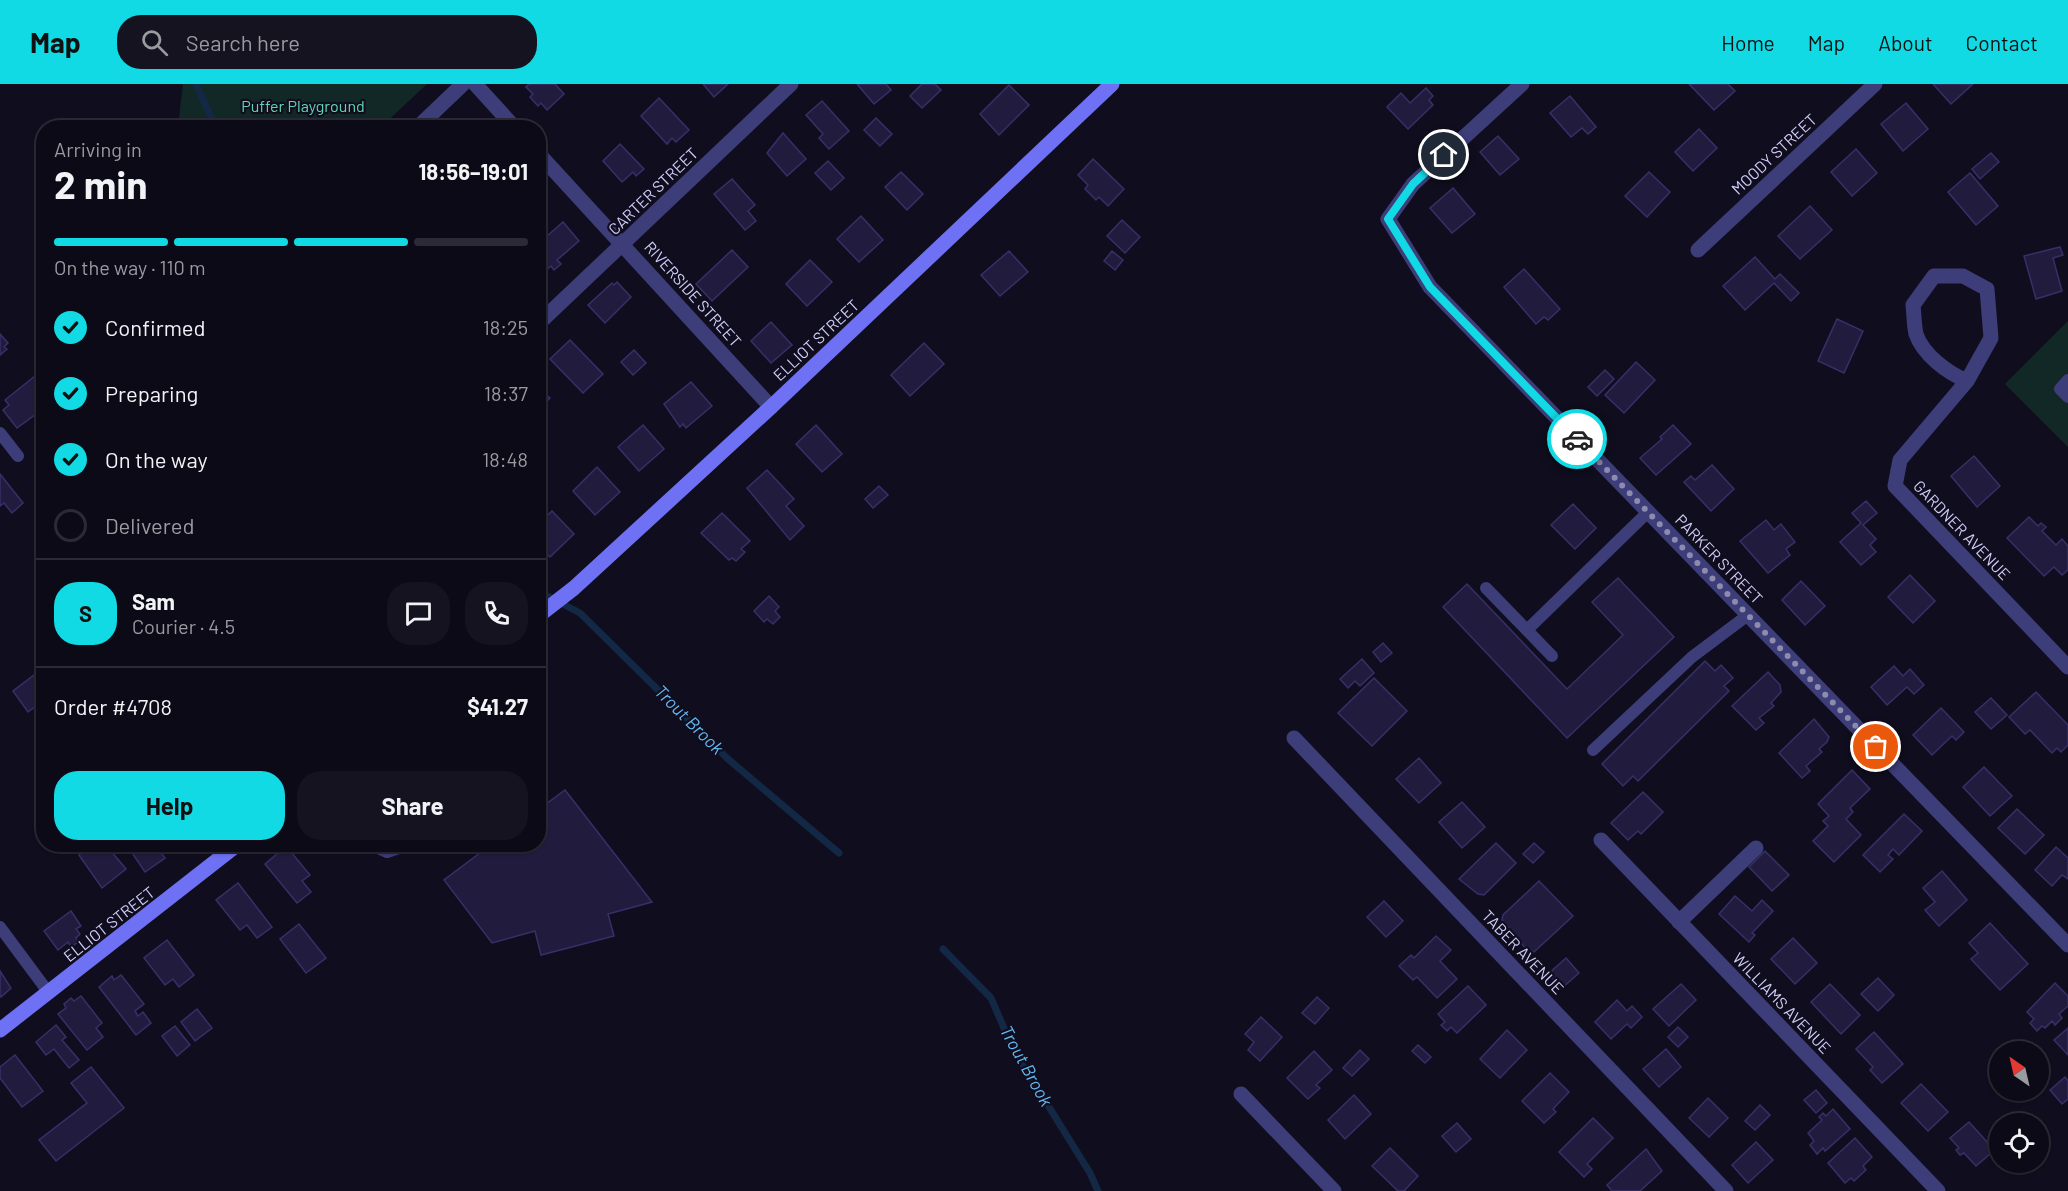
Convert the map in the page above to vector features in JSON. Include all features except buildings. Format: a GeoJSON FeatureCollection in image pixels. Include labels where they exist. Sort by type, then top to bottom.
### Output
{"type":"FeatureCollection","features":[{"type":"Feature","properties":{"kind":"street"},"geometry":{"type":"LineString","coordinates":[[425,120],[463,84]]}},
{"type":"Feature","properties":{"kind":"street"},"geometry":{"type":"LineString","coordinates":[[475,84],[508,120]]}},
{"type":"Feature","properties":{"kind":"street","name":"CARTER STREET"},"geometry":{"type":"LineString","coordinates":[[546,317],[791,84]]}},
{"type":"Feature","properties":{"kind":"street","name":"ELLIOT STREET"},"geometry":{"type":"LineString","coordinates":[[546,610],[574,588],[771,407],[1112,84]]}},
{"type":"Feature","properties":{"kind":"street","name":"PARKER STREET"},"geometry":{"type":"LineString","coordinates":[[1522,84],[1413,184],[1388,219],[1430,287],[2068,945]]}},
{"type":"Feature","properties":{"kind":"street","name":"MOODY STREET"},"geometry":{"type":"LineString","coordinates":[[1698,250],[1875,84]]}},
{"type":"Feature","properties":{"kind":"street","name":"RIVERSIDE STREET"},"geometry":{"type":"LineString","coordinates":[[546,162],[771,407]]}},
{"type":"Feature","properties":{"kind":"street"},"geometry":{"type":"LineString","coordinates":[[1934,276],[1964,276],[1987,289],[1991,338],[1967,381],[1951,374],[1931,356],[1917,335],[1913,305],[1934,276]]}},
{"type":"Feature","properties":{"kind":"street","name":"GARDNER AVENUE"},"geometry":{"type":"LineString","coordinates":[[1967,381],[1900,460],[1894,486],[2068,667]]}},
{"type":"Feature","properties":{"kind":"street","name":"TABER AVENUE"},"geometry":{"type":"LineString","coordinates":[[1294,738],[1726,1191]]}},
{"type":"Feature","properties":{"kind":"street","name":"WILLIAMS AVENUE"},"geometry":{"type":"LineString","coordinates":[[1601,840],[1938,1191]]}},
{"type":"Feature","properties":{"kind":"street"},"geometry":{"type":"LineString","coordinates":[[1679,922],[1756,848]]}},
{"type":"Feature","properties":{"kind":"street","name":"ELLIOT STREET"},"geometry":{"type":"LineString","coordinates":[[0,1030],[228,852]]}},
{"type":"Feature","properties":{"kind":"street"},"geometry":{"type":"LineString","coordinates":[[1241,1094],[1334,1191]]}},
{"type":"Feature","properties":{"kind":"lane"},"geometry":{"type":"LineString","coordinates":[[2068,380],[2060,389],[2068,397]]}},
{"type":"Feature","properties":{"kind":"lane"},"geometry":{"type":"LineString","coordinates":[[0,433],[18,456]]}},
{"type":"Feature","properties":{"kind":"lane"},"geometry":{"type":"LineString","coordinates":[[1527,630],[1648,512]]}},
{"type":"Feature","properties":{"kind":"lane"},"geometry":{"type":"LineString","coordinates":[[1486,588],[1552,656]]}},
{"type":"Feature","properties":{"kind":"lane"},"geometry":{"type":"LineString","coordinates":[[1593,750],[1692,657],[1748,615]]}},
{"type":"Feature","properties":{"kind":"lane"},"geometry":{"type":"LineString","coordinates":[[0,927],[49,993]]}},
{"type":"Feature","properties":{"kind":"green space","name":"Puffer Playground"},"geometry":{"type":"Polygon","coordinates":[[[183,84],[427,84],[388,120],[179,120],[183,84]]]}},
{"type":"Feature","properties":{"kind":"green space"},"geometry":{"type":"Polygon","coordinates":[[[2068,321],[2068,447],[2005,384],[2068,321]]]}},
{"type":"Feature","properties":{"kind":"waterway","name":"Trout Brook"},"geometry":{"type":"LineString","coordinates":[[196,84],[212,120]]}},
{"type":"Feature","properties":{"kind":"waterway","name":"Trout Brook"},"geometry":{"type":"LineString","coordinates":[[546,595],[580,613],[728,759],[839,853]]}},
{"type":"Feature","properties":{"kind":"waterway","name":"Trout Brook"},"geometry":{"type":"LineString","coordinates":[[943,949],[991,998],[1013,1049],[1090,1173],[1098,1191]]}},
{"type":"Feature","properties":{"kind":"way so far"},"geometry":{"type":"LineString","coordinates":[[1577,439],[1876,747]]}},
{"type":"Feature","properties":{"kind":"route"},"geometry":{"type":"LineString","coordinates":[[1444,155],[1413,184],[1388,219],[1430,287],[1577,439]]}}]}
